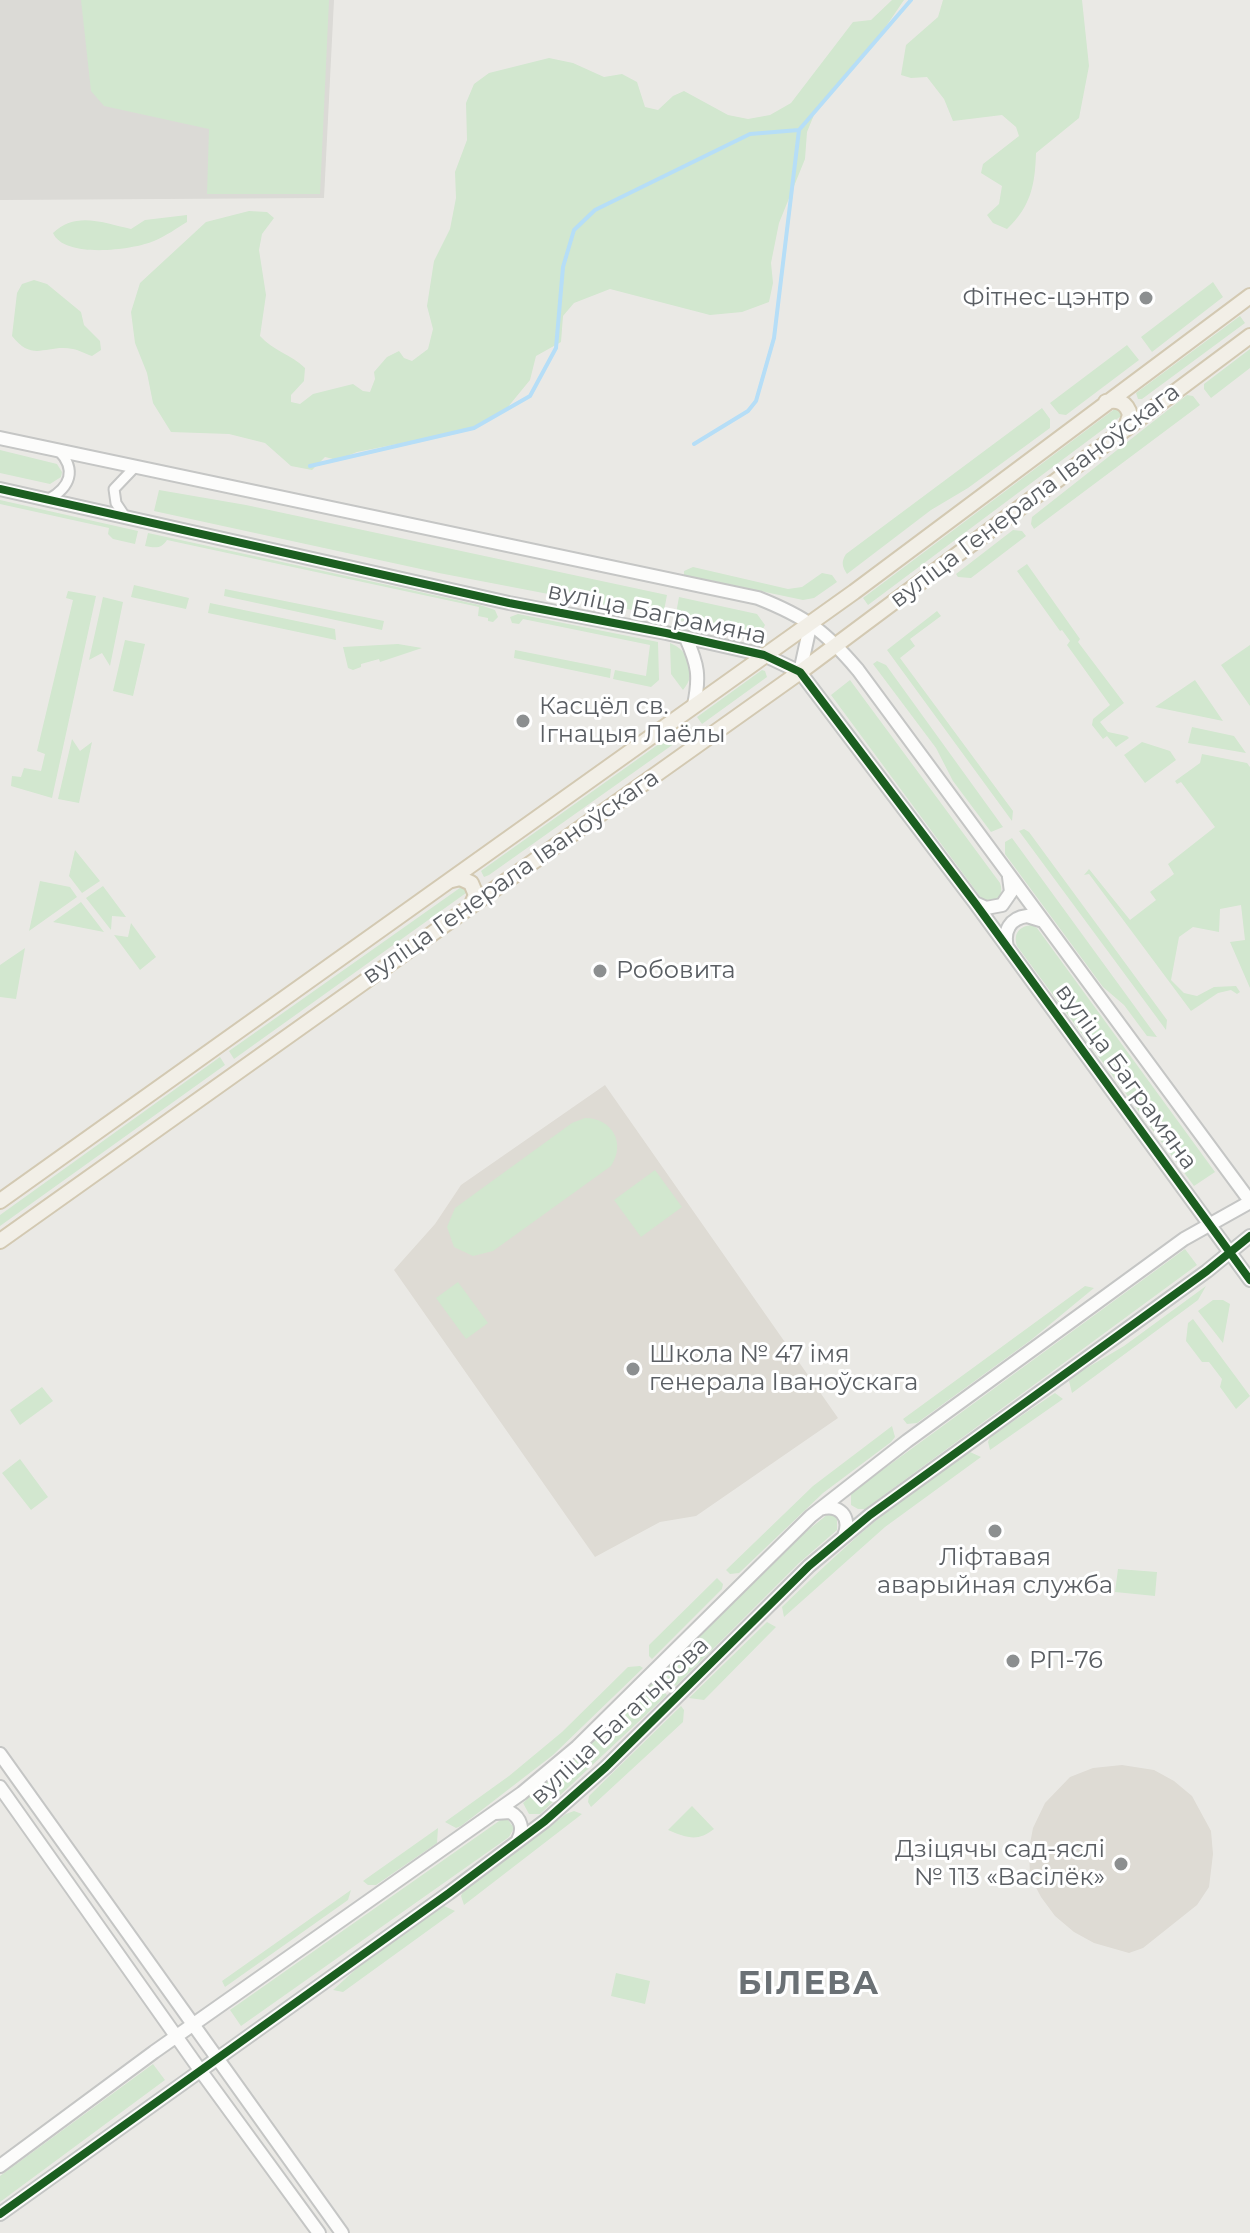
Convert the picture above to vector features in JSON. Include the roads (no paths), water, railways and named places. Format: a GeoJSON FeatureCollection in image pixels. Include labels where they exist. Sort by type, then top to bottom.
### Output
{"type":"FeatureCollection","features":[{"type":"Feature","properties":{"kind":"main road","name":"вуліца Генерала Іваноўскага"},"geometry":{"type":"LineString","coordinates":[[0,1201],[952,520],[1250,296]]}},
{"type":"Feature","properties":{"kind":"main road","name":"вуліца Генерала Іваноўскага"},"geometry":{"type":"LineString","coordinates":[[4,1236],[800,672],[1250,336]]}},
{"type":"Feature","properties":{"kind":"main road"},"geometry":{"type":"LineString","coordinates":[[1132,383],[1129,392],[1132,402],[1142,409],[1151,409]]}},
{"type":"Feature","properties":{"kind":"main road"},"geometry":{"type":"LineString","coordinates":[[1106,402],[1117,401],[1127,406],[1130,415],[1126,428]]}},
{"type":"Feature","properties":{"kind":"main road"},"geometry":{"type":"LineString","coordinates":[[480,860],[475,871],[477,879],[489,888],[499,887]]}},
{"type":"Feature","properties":{"kind":"main road"},"geometry":{"type":"LineString","coordinates":[[452,880],[464,879],[471,883],[476,895],[470,906]]}},
{"type":"Feature","properties":{"kind":"street","name":"вуліца Баграмяна"},"geometry":{"type":"LineString","coordinates":[[0,438],[758,598],[811,622],[837,645],[1250,1202]]}},
{"type":"Feature","properties":{"kind":"street"},"geometry":{"type":"LineString","coordinates":[[49,499],[60,493],[70,477],[70,467],[59,451]]}},
{"type":"Feature","properties":{"kind":"street"},"geometry":{"type":"LineString","coordinates":[[124,515],[116,503],[114,489],[134,468]]}},
{"type":"Feature","properties":{"kind":"street","name":"вуліца Баграмяна"},"geometry":{"type":"LineString","coordinates":[[0,489],[509,603],[764,655],[800,672],[975,903],[1250,1280]]}},
{"type":"Feature","properties":{"kind":"street"},"geometry":{"type":"LineString","coordinates":[[800,672],[811,622]]}},
{"type":"Feature","properties":{"kind":"street"},"geometry":{"type":"LineString","coordinates":[[686,638],[696,660],[699,680],[694,705]]}},
{"type":"Feature","properties":{"kind":"street"},"geometry":{"type":"LineString","coordinates":[[975,903],[986,908],[1002,905],[1011,892],[1009,877]]}},
{"type":"Feature","properties":{"kind":"street"},"geometry":{"type":"LineString","coordinates":[[1011,952],[1005,937],[1009,926],[1017,918],[1032,916],[1045,925]]}},
{"type":"Feature","properties":{"kind":"street","name":"вуліца Багатырова"},"geometry":{"type":"LineString","coordinates":[[0,2166],[522,1793],[577,1747],[776,1548],[847,1486],[1184,1239],[1250,1202]]}},
{"type":"Feature","properties":{"kind":"street","name":"вуліца Багатырова"},"geometry":{"type":"LineString","coordinates":[[0,2214],[545,1821],[574,1798],[809,1566],[842,1538],[1250,1236]]}},
{"type":"Feature","properties":{"kind":"street"},"geometry":{"type":"LineString","coordinates":[[847,1486],[844,1495],[847,1509],[860,1516],[870,1515]]}},
{"type":"Feature","properties":{"kind":"street"},"geometry":{"type":"LineString","coordinates":[[818,1510],[828,1507],[842,1512],[847,1522],[842,1538]]}},
{"type":"Feature","properties":{"kind":"street"},"geometry":{"type":"LineString","coordinates":[[0,1754],[342,2233]]}},
{"type":"Feature","properties":{"kind":"street"},"geometry":{"type":"LineString","coordinates":[[0,1787],[319,2233]]}},
{"type":"Feature","properties":{"kind":"street"},"geometry":{"type":"LineString","coordinates":[[522,1793],[518,1806],[524,1819],[534,1823],[545,1821]]}},
{"type":"Feature","properties":{"kind":"street"},"geometry":{"type":"LineString","coordinates":[[495,1813],[510,1812],[518,1818],[521,1833],[516,1842]]}},
{"type":"Feature","properties":{"kind":"street"},"geometry":{"type":"LineString","coordinates":[[57,1868],[73,1856]]}},
{"type":"Feature","properties":{"kind":"street"},"geometry":{"type":"LineString","coordinates":[[85,1906],[101,1894]]}},
{"type":"Feature","properties":{"kind":"waterway"},"geometry":{"type":"LineString","coordinates":[[310,466],[474,428],[530,396],[556,348],[563,267],[574,230],[595,210],[750,134],[799,130],[911,0]]}},
{"type":"Feature","properties":{"kind":"waterway"},"geometry":{"type":"LineString","coordinates":[[694,444],[748,411],[756,401],[774,338],[799,130]]}},
{"type":"Feature","properties":{"kind":"place","name":"Фітнес-цэнтр"},"geometry":{"type":"Point","coordinates":[1146,298]}},
{"type":"Feature","properties":{"kind":"place","name":"Касцёл св. Ігнацыя Лаёлы"},"geometry":{"type":"Point","coordinates":[523,721]}},
{"type":"Feature","properties":{"kind":"place","name":"Робовита"},"geometry":{"type":"Point","coordinates":[600,971]}},
{"type":"Feature","properties":{"kind":"place","name":"Школа № 47 імя генерала Іваноўскага"},"geometry":{"type":"Point","coordinates":[633,1369]}},
{"type":"Feature","properties":{"kind":"place","name":"Ліфтавая аварыйная служба"},"geometry":{"type":"Point","coordinates":[995,1531]}},
{"type":"Feature","properties":{"kind":"place","name":"РП-76"},"geometry":{"type":"Point","coordinates":[1013,1661]}},
{"type":"Feature","properties":{"kind":"place","name":"Дзіцячы сад-яслі № 113 «Васілёк»"},"geometry":{"type":"Point","coordinates":[1121,1864]}},
{"type":"Feature","properties":{"kind":"district","name":"БІЛЕВА"},"geometry":{"type":"Point","coordinates":[809,1985]}}]}
